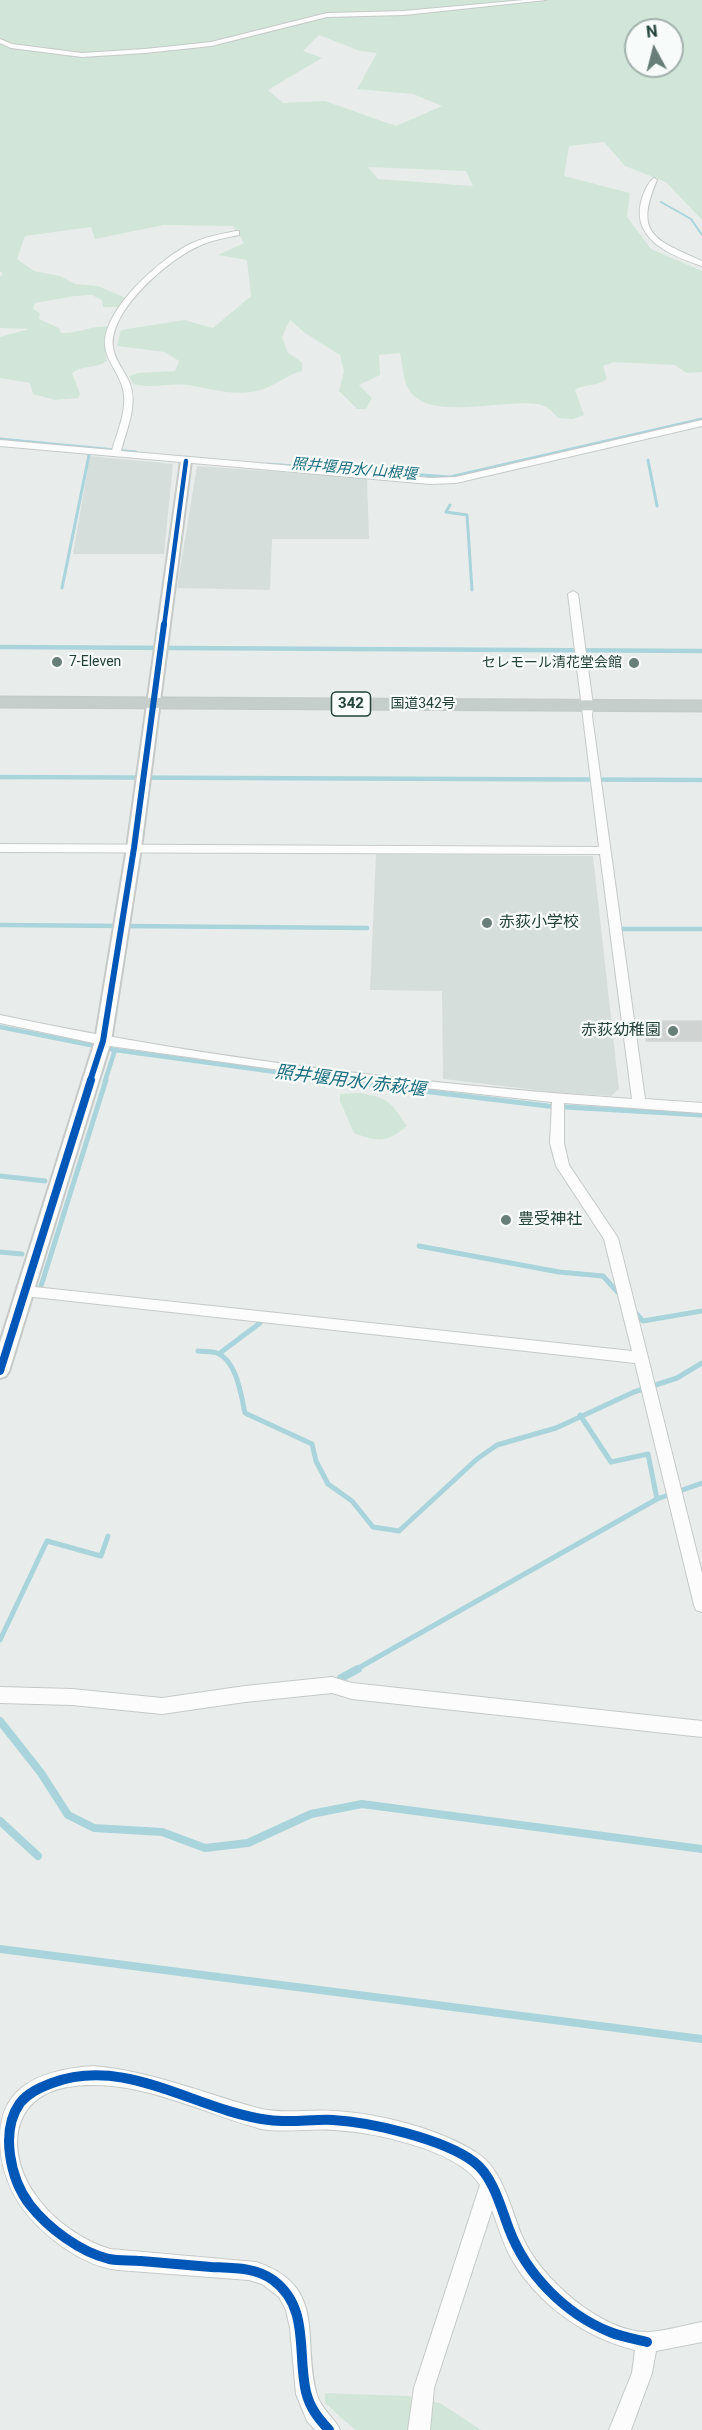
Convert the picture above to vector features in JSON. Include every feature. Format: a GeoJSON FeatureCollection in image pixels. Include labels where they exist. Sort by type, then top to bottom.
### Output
{"type":"FeatureCollection","features":[{"type":"Feature","properties":{"kind":"highway","name":"国道342号"},"geometry":{"type":"LineString","coordinates":[[0,702],[152,708],[588,711],[702,717]]}},
{"type":"Feature","properties":{"kind":"highway","name":"国道342号"},"geometry":{"type":"LineString","coordinates":[[588,711],[702,706]]}},
{"type":"Feature","properties":{"kind":"highway","name":"国道342号"},"geometry":{"type":"LineString","coordinates":[[0,713],[152,708]]}},
{"type":"Feature","properties":{"kind":"street"},"geometry":{"type":"LineString","coordinates":[[0,41],[12,46],[82,55],[145,51],[211,44],[327,15],[404,13],[543,0]]}},
{"type":"Feature","properties":{"kind":"street"},"geometry":{"type":"LineString","coordinates":[[654,180],[646,194],[642,214],[644,230],[657,242],[702,264]]}},
{"type":"Feature","properties":{"kind":"street"},"geometry":{"type":"LineString","coordinates":[[116,453],[129,393],[110,351],[109,341],[120,313],[135,294],[181,252],[212,239],[236,233]]}},
{"type":"Feature","properties":{"kind":"street"},"geometry":{"type":"LineString","coordinates":[[0,443],[430,481],[456,480],[702,423]]}},
{"type":"Feature","properties":{"kind":"street"},"geometry":{"type":"LineString","coordinates":[[0,1371],[103,1041],[134,848],[186,461]]}},
{"type":"Feature","properties":{"kind":"street"},"geometry":{"type":"LineString","coordinates":[[573,594],[639,1104]]}},
{"type":"Feature","properties":{"kind":"street"},"geometry":{"type":"LineString","coordinates":[[0,848],[606,851]]}},
{"type":"Feature","properties":{"kind":"street"},"geometry":{"type":"LineString","coordinates":[[0,1019],[103,1041],[344,1075],[558,1098],[702,1108]]}},
{"type":"Feature","properties":{"kind":"street"},"geometry":{"type":"LineString","coordinates":[[558,1098],[557,1143],[563,1166],[611,1238],[702,1605]]}},
{"type":"Feature","properties":{"kind":"street"},"geometry":{"type":"LineString","coordinates":[[25,1291],[642,1358]]}},
{"type":"Feature","properties":{"kind":"street"},"geometry":{"type":"LineString","coordinates":[[0,1695],[72,1697],[162,1706],[332,1685],[352,1691],[702,1729]]}},
{"type":"Feature","properties":{"kind":"street"},"geometry":{"type":"LineString","coordinates":[[329,2430],[318,2422],[304,2393],[298,2311],[286,2289],[269,2277],[242,2269],[109,2259],[72,2242],[39,2216],[18,2187],[9,2157],[8,2126],[16,2108],[29,2093],[51,2082],[99,2075],[171,2089],[263,2120],[336,2120],[365,2123],[456,2150],[476,2162],[490,2185],[519,2251],[546,2287],[579,2315],[610,2332],[647,2342],[702,2332]]}},
{"type":"Feature","properties":{"kind":"street"},"geometry":{"type":"LineString","coordinates":[[419,2430],[424,2388],[490,2185]]}},
{"type":"Feature","properties":{"kind":"street"},"geometry":{"type":"LineString","coordinates":[[620,2430],[642,2373],[647,2342]]}},
{"type":"Feature","properties":{"kind":"shaded area"},"geometry":{"type":"Polygon","coordinates":[[[90,456],[173,464],[164,554],[73,554],[90,456]]]}},
{"type":"Feature","properties":{"kind":"shaded area"},"geometry":{"type":"Polygon","coordinates":[[[197,466],[367,478],[369,539],[272,539],[270,590],[177,588],[197,466]]]}},
{"type":"Feature","properties":{"kind":"shaded area","name":"赤荻小学校"},"geometry":{"type":"Polygon","coordinates":[[[376,854],[593,856],[619,1089],[611,1096],[552,1092],[443,1079],[442,991],[370,990],[376,854]]]}},
{"type":"Feature","properties":{"kind":"green space"},"geometry":{"type":"Polygon","coordinates":[[[0,0],[702,0],[702,220],[666,182],[625,166],[604,142],[569,146],[564,176],[630,193],[627,217],[651,249],[702,271],[702,372],[686,373],[675,365],[613,362],[603,366],[607,379],[575,390],[584,415],[573,419],[558,418],[548,409],[536,404],[456,407],[425,403],[410,392],[404,376],[400,353],[379,355],[380,375],[359,385],[372,398],[366,409],[357,409],[339,391],[344,371],[340,355],[305,333],[290,320],[282,337],[288,353],[302,362],[302,371],[263,389],[239,393],[188,385],[133,384],[129,376],[138,373],[175,371],[179,361],[165,352],[117,346],[121,330],[184,320],[213,328],[251,296],[247,260],[218,255],[244,243],[233,226],[164,225],[95,239],[91,227],[25,236],[17,259],[34,271],[60,276],[75,284],[98,286],[128,299],[122,307],[103,307],[102,300],[92,295],[35,303],[33,309],[40,313],[39,319],[59,328],[61,333],[104,326],[111,327],[105,343],[107,361],[72,373],[80,394],[78,398],[55,400],[33,394],[30,383],[0,378],[0,337],[29,329],[0,328],[0,277],[3,274],[0,271],[0,0]],[[319,35],[303,51],[322,58],[268,90],[283,103],[325,101],[396,126],[442,106],[413,94],[357,89],[377,53],[360,51],[319,35]],[[368,167],[378,179],[473,186],[466,171],[368,167]]]}},
{"type":"Feature","properties":{"kind":"green space"},"geometry":{"type":"Polygon","coordinates":[[[357,1093],[382,1098],[397,1111],[407,1126],[394,1136],[382,1139],[354,1133],[340,1101],[340,1094],[357,1093]]]}},
{"type":"Feature","properties":{"kind":"green space"},"geometry":{"type":"Polygon","coordinates":[[[325,2393],[408,2396],[440,2403],[481,2430],[355,2430],[325,2403],[325,2393]]]}},
{"type":"Feature","properties":{"kind":"building","name":"赤荻幼稚園"},"geometry":{"type":"Polygon","coordinates":[[[644,1021],[702,1021],[702,1041],[646,1041],[644,1021]]]}},
{"type":"Feature","properties":{"kind":"waterway"},"geometry":{"type":"LineString","coordinates":[[661,202],[691,219],[702,235]]}},
{"type":"Feature","properties":{"kind":"waterway","name":"照井堰用水/山根堰"},"geometry":{"type":"LineString","coordinates":[[267,464],[450,477],[702,419]]}},
{"type":"Feature","properties":{"kind":"waterway","name":"照井堰用水/山根堰"},"geometry":{"type":"LineString","coordinates":[[0,439],[136,452]]}},
{"type":"Feature","properties":{"kind":"waterway"},"geometry":{"type":"LineString","coordinates":[[62,588],[89,455]]}},
{"type":"Feature","properties":{"kind":"waterway"},"geometry":{"type":"LineString","coordinates":[[648,460],[657,506]]}},
{"type":"Feature","properties":{"kind":"waterway"},"geometry":{"type":"LineString","coordinates":[[450,505],[446,512],[467,515],[472,590]]}},
{"type":"Feature","properties":{"kind":"waterway"},"geometry":{"type":"LineString","coordinates":[[0,647],[702,651]]}},
{"type":"Feature","properties":{"kind":"waterway"},"geometry":{"type":"LineString","coordinates":[[0,777],[702,780]]}},
{"type":"Feature","properties":{"kind":"waterway"},"geometry":{"type":"LineString","coordinates":[[0,925],[367,928]]}},
{"type":"Feature","properties":{"kind":"waterway"},"geometry":{"type":"LineString","coordinates":[[623,929],[702,929]]}},
{"type":"Feature","properties":{"kind":"waterway","name":"照井堰用水/赤萩堰"},"geometry":{"type":"LineString","coordinates":[[0,1027],[115,1050]]}},
{"type":"Feature","properties":{"kind":"waterway"},"geometry":{"type":"LineString","coordinates":[[105,1081],[115,1050]]}},
{"type":"Feature","properties":{"kind":"waterway","name":"照井堰用水/赤萩堰"},"geometry":{"type":"LineString","coordinates":[[115,1050],[342,1081]]}},
{"type":"Feature","properties":{"kind":"waterway"},"geometry":{"type":"LineString","coordinates":[[41,1286],[106,1080]]}},
{"type":"Feature","properties":{"kind":"waterway","name":"照井堰用水/赤萩堰"},"geometry":{"type":"LineString","coordinates":[[331,1080],[548,1106],[702,1115]]}},
{"type":"Feature","properties":{"kind":"waterway"},"geometry":{"type":"LineString","coordinates":[[0,1176],[45,1181]]}},
{"type":"Feature","properties":{"kind":"waterway"},"geometry":{"type":"LineString","coordinates":[[419,1246],[559,1272],[603,1276],[622,1297]]}},
{"type":"Feature","properties":{"kind":"waterway"},"geometry":{"type":"LineString","coordinates":[[0,1252],[22,1254]]}},
{"type":"Feature","properties":{"kind":"waterway"},"geometry":{"type":"LineString","coordinates":[[634,1311],[643,1321],[702,1311]]}},
{"type":"Feature","properties":{"kind":"waterway"},"geometry":{"type":"LineString","coordinates":[[220,1353],[260,1323]]}},
{"type":"Feature","properties":{"kind":"waterway"},"geometry":{"type":"LineString","coordinates":[[198,1351],[217,1353],[229,1363],[240,1388],[245,1413],[312,1444],[316,1461],[328,1484],[352,1501],[373,1527],[399,1531],[477,1459],[497,1445],[556,1428],[581,1416]]}},
{"type":"Feature","properties":{"kind":"waterway"},"geometry":{"type":"LineString","coordinates":[[581,1416],[634,1392],[677,1378],[702,1363]]}},
{"type":"Feature","properties":{"kind":"waterway"},"geometry":{"type":"LineString","coordinates":[[581,1416],[611,1462],[648,1454],[657,1499]]}},
{"type":"Feature","properties":{"kind":"waterway"},"geometry":{"type":"LineString","coordinates":[[657,1499],[702,1483]]}},
{"type":"Feature","properties":{"kind":"waterway"},"geometry":{"type":"LineString","coordinates":[[355,1670],[657,1499]]}},
{"type":"Feature","properties":{"kind":"waterway"},"geometry":{"type":"LineString","coordinates":[[0,1640],[47,1541],[101,1556],[108,1536]]}},
{"type":"Feature","properties":{"kind":"waterway"},"geometry":{"type":"LineString","coordinates":[[341,1678],[358,1669]]}},
{"type":"Feature","properties":{"kind":"waterway"},"geometry":{"type":"LineString","coordinates":[[0,1721],[41,1773],[68,1815],[94,1828],[162,1832],[205,1848],[248,1843],[311,1814],[362,1804],[702,1849]]}},
{"type":"Feature","properties":{"kind":"waterway"},"geometry":{"type":"LineString","coordinates":[[0,1821],[38,1856]]}},
{"type":"Feature","properties":{"kind":"waterway"},"geometry":{"type":"LineString","coordinates":[[0,1949],[702,2039]]}},
{"type":"Feature","properties":{"kind":"cycle path"},"geometry":{"type":"LineString","coordinates":[[0,1371],[103,1041],[134,848],[186,461]]}},
{"type":"Feature","properties":{"kind":"cycle path"},"geometry":{"type":"LineString","coordinates":[[329,2430],[314,2414],[306,2394],[296,2308],[286,2290],[269,2277],[241,2269],[102,2257],[78,2245],[39,2215],[30,2205],[18,2184],[9,2147],[10,2120],[26,2096],[38,2088],[65,2078],[93,2075],[122,2078],[150,2084],[261,2119],[346,2121],[405,2134],[445,2147],[462,2154],[479,2166],[491,2187],[519,2252],[558,2299],[596,2326],[618,2335],[647,2342]]}},
{"type":"Feature","properties":{"kind":"place","name":"7-Eleven"},"geometry":{"type":"Point","coordinates":[57,662]}},
{"type":"Feature","properties":{"kind":"place","name":"セレモール清花堂会館"},"geometry":{"type":"Point","coordinates":[634,663]}},
{"type":"Feature","properties":{"kind":"place","name":"赤荻小学校"},"geometry":{"type":"Point","coordinates":[487,923]}},
{"type":"Feature","properties":{"kind":"place","name":"赤荻幼稚園"},"geometry":{"type":"Point","coordinates":[673,1031]}},
{"type":"Feature","properties":{"kind":"place","name":"豊受神社"},"geometry":{"type":"Point","coordinates":[506,1220]}}]}
